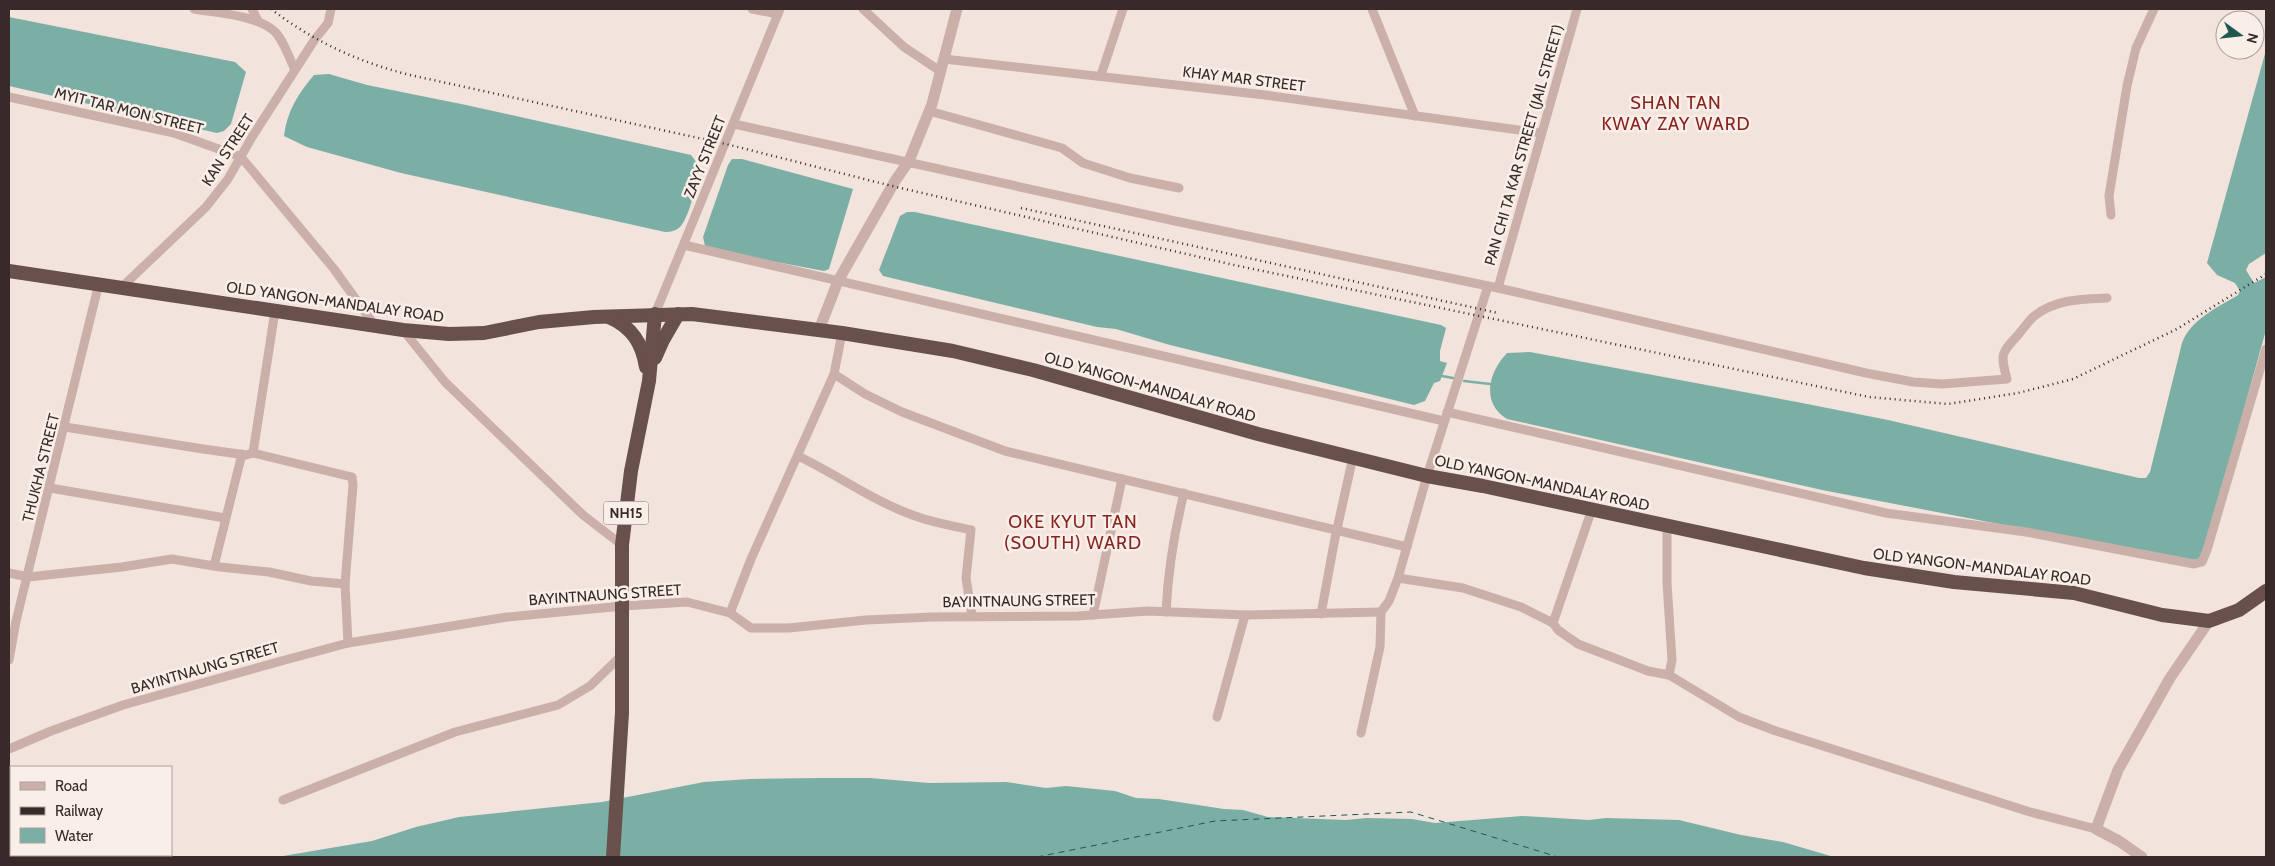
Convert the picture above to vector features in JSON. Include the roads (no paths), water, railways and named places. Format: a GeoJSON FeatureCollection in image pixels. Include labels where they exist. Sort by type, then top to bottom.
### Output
{"type":"FeatureCollection","features":[{"type":"Feature","properties":{"kind":"highway","name":"OLD YANGON-MANDALAY ROAD"},"geometry":{"type":"LineString","coordinates":[[9,271],[403,330],[449,334],[484,333],[539,322],[609,316],[678,314],[730,317],[962,353],[1033,370],[1258,434],[1427,476],[1483,486],[1864,568],[1954,582],[2074,592],[2162,614],[2208,621],[2238,610],[2266,591]]}},
{"type":"Feature","properties":{"kind":"highway","name":"NH15"},"geometry":{"type":"LineString","coordinates":[[613,857],[622,713],[622,546],[632,471],[649,381],[655,314]]}},
{"type":"Feature","properties":{"kind":"highway"},"geometry":{"type":"LineString","coordinates":[[649,381],[656,354],[678,314]]}},
{"type":"Feature","properties":{"kind":"highway"},"geometry":{"type":"LineString","coordinates":[[609,316],[623,323],[633,332],[640,346],[649,381]]}},
{"type":"Feature","properties":{"kind":"street"},"geometry":{"type":"LineString","coordinates":[[194,9],[258,21],[277,35],[295,70]]}},
{"type":"Feature","properties":{"kind":"street"},"geometry":{"type":"LineString","coordinates":[[252,9],[258,21]]}},
{"type":"Feature","properties":{"kind":"street","name":"KAN STREET"},"geometry":{"type":"LineString","coordinates":[[122,287],[206,207],[228,179],[295,70],[328,23],[331,9]]}},
{"type":"Feature","properties":{"kind":"street"},"geometry":{"type":"LineString","coordinates":[[752,9],[779,11]]}},
{"type":"Feature","properties":{"kind":"street"},"geometry":{"type":"LineString","coordinates":[[863,9],[904,47],[940,71]]}},
{"type":"Feature","properties":{"kind":"street"},"geometry":{"type":"LineString","coordinates":[[819,330],[838,280],[895,181],[909,161],[929,111],[957,9]]}},
{"type":"Feature","properties":{"kind":"street"},"geometry":{"type":"LineString","coordinates":[[1102,76],[1123,9]]}},
{"type":"Feature","properties":{"kind":"street"},"geometry":{"type":"LineString","coordinates":[[1372,9],[1414,116]]}},
{"type":"Feature","properties":{"kind":"street","name":"PAN CHI TA KAR STREET (JAIL STREET)"},"geometry":{"type":"LineString","coordinates":[[1498,288],[1577,9]]}},
{"type":"Feature","properties":{"kind":"street"},"geometry":{"type":"LineString","coordinates":[[2111,215],[2109,196],[2127,86],[2136,48],[2154,9]]}},
{"type":"Feature","properties":{"kind":"street","name":"ZAYY STREET"},"geometry":{"type":"LineString","coordinates":[[655,314],[779,11]]}},
{"type":"Feature","properties":{"kind":"street","name":"KHAY MAR STREET"},"geometry":{"type":"LineString","coordinates":[[944,59],[1102,76],[1541,133]]}},
{"type":"Feature","properties":{"kind":"street","name":"MYIT TAR MON STREET"},"geometry":{"type":"LineString","coordinates":[[9,97],[174,133],[241,156]]}},
{"type":"Feature","properties":{"kind":"street"},"geometry":{"type":"LineString","coordinates":[[929,111],[1062,148],[1083,164],[1130,178],[1179,188]]}},
{"type":"Feature","properties":{"kind":"street"},"geometry":{"type":"LineString","coordinates":[[734,124],[1185,223],[1498,288],[1866,373],[1913,382],[1942,384],[2007,379],[2003,366],[2005,348],[2034,317],[2055,304],[2072,300],[2107,298]]}},
{"type":"Feature","properties":{"kind":"street"},"geometry":{"type":"LineString","coordinates":[[241,156],[334,270],[376,326]]}},
{"type":"Feature","properties":{"kind":"street"},"geometry":{"type":"LineString","coordinates":[[684,245],[1886,513],[2026,532],[2194,564],[2202,562],[2208,550],[2266,349]]}},
{"type":"Feature","properties":{"kind":"street","name":"THUKHA STREET"},"geometry":{"type":"LineString","coordinates":[[9,660],[16,621],[99,283]]}},
{"type":"Feature","properties":{"kind":"street"},"geometry":{"type":"LineString","coordinates":[[1361,733],[1380,647],[1381,612],[1389,601],[1398,578],[1427,476],[1488,286]]}},
{"type":"Feature","properties":{"kind":"street"},"geometry":{"type":"LineString","coordinates":[[253,453],[275,311]]}},
{"type":"Feature","properties":{"kind":"street"},"geometry":{"type":"LineString","coordinates":[[403,330],[446,382],[583,515],[622,546]]}},
{"type":"Feature","properties":{"kind":"street"},"geometry":{"type":"LineString","coordinates":[[730,613],[751,559],[834,374],[842,333]]}},
{"type":"Feature","properties":{"kind":"street"},"geometry":{"type":"LineString","coordinates":[[834,374],[866,394],[902,412],[1005,451],[1407,547]]}},
{"type":"Feature","properties":{"kind":"street"},"geometry":{"type":"LineString","coordinates":[[65,427],[242,454],[253,453],[352,477],[354,484],[345,584],[348,644]]}},
{"type":"Feature","properties":{"kind":"street"},"geometry":{"type":"LineString","coordinates":[[214,566],[242,454]]}},
{"type":"Feature","properties":{"kind":"street"},"geometry":{"type":"LineString","coordinates":[[798,456],[830,471],[867,493],[918,517],[971,530],[966,578],[972,616]]}},
{"type":"Feature","properties":{"kind":"street"},"geometry":{"type":"LineString","coordinates":[[1321,614],[1336,531],[1353,457]]}},
{"type":"Feature","properties":{"kind":"street"},"geometry":{"type":"LineString","coordinates":[[1093,615],[1122,479]]}},
{"type":"Feature","properties":{"kind":"street"},"geometry":{"type":"LineString","coordinates":[[50,488],[225,518]]}},
{"type":"Feature","properties":{"kind":"street"},"geometry":{"type":"LineString","coordinates":[[1166,612],[1173,537],[1184,493]]}},
{"type":"Feature","properties":{"kind":"street"},"geometry":{"type":"LineString","coordinates":[[1553,623],[1592,509]]}},
{"type":"Feature","properties":{"kind":"street"},"geometry":{"type":"LineString","coordinates":[[1667,525],[1667,583],[1672,660],[1669,675]]}},
{"type":"Feature","properties":{"kind":"street"},"geometry":{"type":"LineString","coordinates":[[9,573],[28,577],[122,567],[172,559],[269,572],[311,581],[345,584]]}},
{"type":"Feature","properties":{"kind":"street"},"geometry":{"type":"LineString","coordinates":[[1398,578],[1463,588],[1521,607],[1553,623],[1558,630],[1578,644],[1648,671],[1669,675],[1739,717],[1776,731],[2030,812],[2096,829],[2120,841],[2142,857]]}},
{"type":"Feature","properties":{"kind":"street","name":"BAYINTNAUNG STREET"},"geometry":{"type":"LineString","coordinates":[[9,749],[51,731],[123,705],[348,644],[507,617],[687,602],[730,613],[751,628],[789,628],[866,620],[972,616],[1093,615],[1148,611],[1245,615],[1381,612]]}},
{"type":"Feature","properties":{"kind":"street"},"geometry":{"type":"LineString","coordinates":[[1217,717],[1245,615]]}},
{"type":"Feature","properties":{"kind":"street"},"geometry":{"type":"LineString","coordinates":[[2096,829],[2118,770],[2170,678],[2208,621]]}},
{"type":"Feature","properties":{"kind":"street"},"geometry":{"type":"LineString","coordinates":[[283,800],[455,732],[558,705],[590,686],[623,654]]}},
{"type":"Feature","properties":{"kind":"water"},"geometry":{"type":"Polygon","coordinates":[[[9,17],[235,62],[246,72],[231,124],[224,131],[217,133],[9,86],[9,17]]]}},
{"type":"Feature","properties":{"kind":"water"},"geometry":{"type":"Polygon","coordinates":[[[2266,50],[2266,253],[2249,264],[2246,270],[2254,283],[2266,277],[2266,330],[2203,556],[2198,560],[2192,561],[1822,490],[1507,419],[1493,405],[1490,388],[1495,369],[1500,361],[1507,353],[1530,352],[1888,420],[2139,478],[2146,478],[2150,472],[2182,343],[2186,335],[2198,321],[2238,295],[2240,291],[2235,283],[2217,275],[2207,263],[2263,60],[2265,60],[2266,50]]]}},
{"type":"Feature","properties":{"kind":"water"},"geometry":{"type":"Polygon","coordinates":[[[329,74],[367,85],[691,155],[696,162],[697,176],[696,186],[687,215],[678,228],[665,232],[401,173],[307,147],[284,136],[285,127],[294,103],[303,89],[314,75],[329,74]]]}},
{"type":"Feature","properties":{"kind":"water"},"geometry":{"type":"Polygon","coordinates":[[[732,159],[742,159],[853,189],[829,269],[824,271],[713,250],[705,246],[703,237],[728,165],[732,159]]]}},
{"type":"Feature","properties":{"kind":"water"},"geometry":{"type":"Polygon","coordinates":[[[907,212],[915,212],[1441,325],[1446,328],[1440,351],[1440,361],[1447,363],[1440,381],[1434,383],[1425,401],[1414,405],[1170,345],[1116,329],[1097,327],[883,276],[879,270],[900,216],[907,212]]]}},
{"type":"Feature","properties":{"kind":"water"},"geometry":{"type":"Polygon","coordinates":[[[870,778],[929,783],[1006,782],[1046,788],[1066,786],[1115,791],[1136,798],[1159,799],[1243,810],[1268,817],[1346,820],[1367,818],[1412,819],[1435,823],[1522,816],[1589,820],[1606,818],[1679,820],[1741,835],[1783,842],[1834,857],[277,857],[372,841],[416,827],[459,817],[602,802],[704,782],[870,778]]]}},
{"type":"Feature","properties":{"kind":"waterway"},"geometry":{"type":"LineString","coordinates":[[1442,376],[1453,378]]}},
{"type":"Feature","properties":{"kind":"waterway"},"geometry":{"type":"LineString","coordinates":[[1464,381],[1490,384]]}},
{"type":"Feature","properties":{"kind":"railway"},"geometry":{"type":"LineString","coordinates":[[271,9],[320,41],[372,64],[410,75],[726,144],[892,186],[1234,265],[1869,397],[1948,404],[2018,393],[2073,379],[2177,329],[2266,274]]}},
{"type":"Feature","properties":{"kind":"railway"},"geometry":{"type":"LineString","coordinates":[[1021,208],[1498,313]]}},
{"type":"Feature","properties":{"kind":"district","name":"SHAN TAN KWAY ZAY WARD"},"geometry":{"type":"Point","coordinates":[1676,113]}},
{"type":"Feature","properties":{"kind":"district","name":"OKE KYUT TAN (SOUTH) WARD"},"geometry":{"type":"Point","coordinates":[1073,532]}}]}
